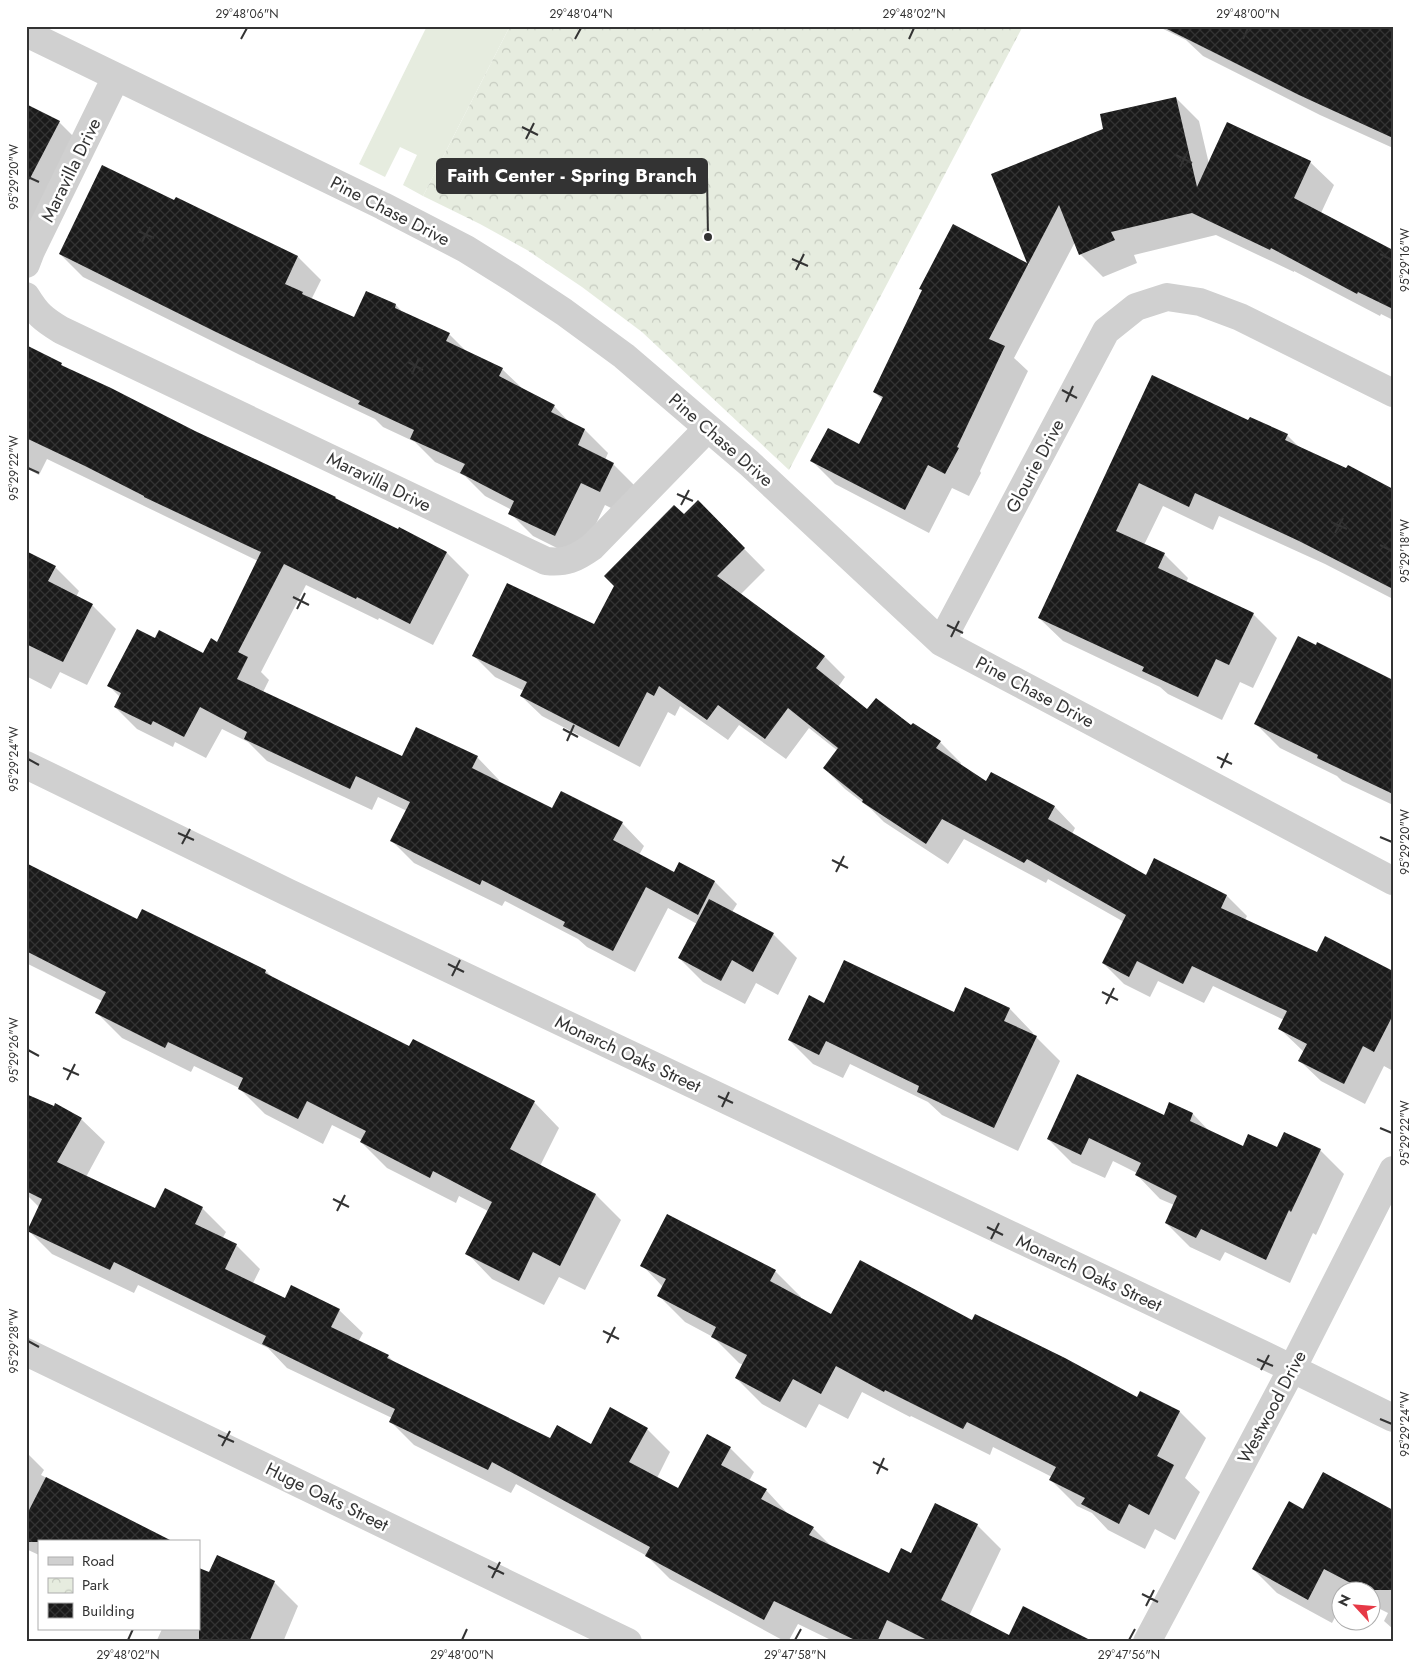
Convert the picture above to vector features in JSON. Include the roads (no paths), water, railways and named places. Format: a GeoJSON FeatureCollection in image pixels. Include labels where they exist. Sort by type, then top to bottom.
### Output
{"type":"FeatureCollection","features":[{"type":"Feature","properties":{"kind":"street","name":"Pine Chase Drive"},"geometry":{"type":"LineString","coordinates":[[26,33],[384,206],[466,249],[564,312],[624,356],[761,474],[941,642],[1393,881]]}},
{"type":"Feature","properties":{"kind":"street","name":"Maravilla Drive"},"geometry":{"type":"LineString","coordinates":[[26,264],[116,76]]}},
{"type":"Feature","properties":{"kind":"street","name":"Maravilla Drive"},"geometry":{"type":"LineString","coordinates":[[26,296],[34,311],[61,330],[546,561],[560,562],[578,557],[592,547],[708,428]]}},
{"type":"Feature","properties":{"kind":"street","name":"Glourie Drive"},"geometry":{"type":"LineString","coordinates":[[941,642],[1106,331],[1136,307],[1167,297],[1200,302],[1240,317],[1393,393]]}},
{"type":"Feature","properties":{"kind":"street","name":"Monarch Oaks Street"},"geometry":{"type":"LineString","coordinates":[[26,765],[288,892],[1393,1418]]}},
{"type":"Feature","properties":{"kind":"street","name":"Westwood Drive"},"geometry":{"type":"LineString","coordinates":[[1146,1642],[1292,1369],[1393,1170]]}},
{"type":"Feature","properties":{"kind":"street","name":"Huge Oaks Street"},"geometry":{"type":"LineString","coordinates":[[26,1352],[628,1642]]}},
{"type":"Feature","properties":{"kind":"place","name":"Faith Center - Spring Branch"},"geometry":{"type":"Point","coordinates":[708,237]}}]}
